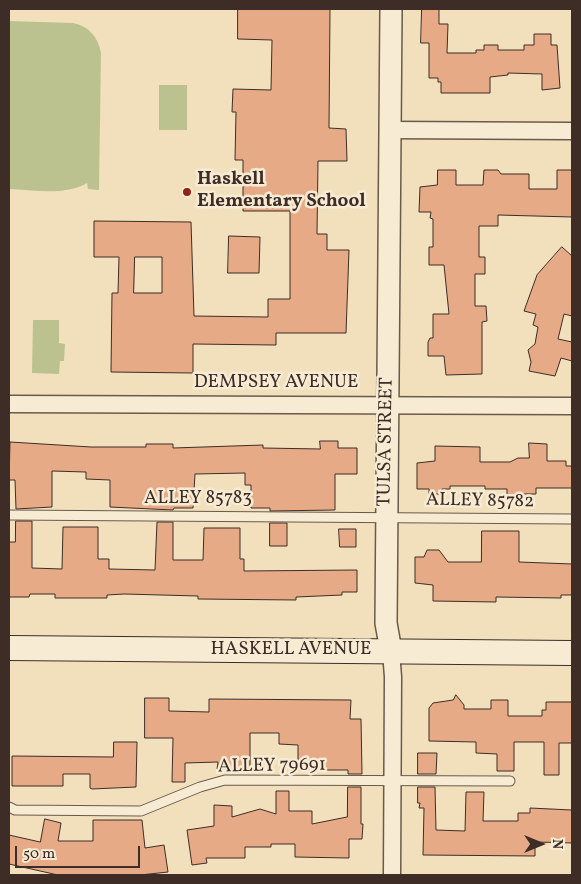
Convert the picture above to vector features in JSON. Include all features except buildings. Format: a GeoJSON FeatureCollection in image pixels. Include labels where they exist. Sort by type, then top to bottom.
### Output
{"type":"FeatureCollection","features":[{"type":"Feature","properties":{"kind":"main road","name":"HASKELL AVENUE"},"geometry":{"type":"LineString","coordinates":[[9,648],[572,653]]}},
{"type":"Feature","properties":{"kind":"street","name":"TULSA STREET"},"geometry":{"type":"LineString","coordinates":[[391,9],[386,623],[394,677],[392,875]]}},
{"type":"Feature","properties":{"kind":"street"},"geometry":{"type":"LineString","coordinates":[[389,130],[572,131]]}},
{"type":"Feature","properties":{"kind":"street","name":"DEMPSEY AVENUE"},"geometry":{"type":"LineString","coordinates":[[9,404],[572,406]]}},
{"type":"Feature","properties":{"kind":"lane","name":"ALLEY 85783"},"geometry":{"type":"LineString","coordinates":[[9,516],[386,518]]}},
{"type":"Feature","properties":{"kind":"lane","name":"ALLEY 85782"},"geometry":{"type":"LineString","coordinates":[[386,518],[572,519]]}},
{"type":"Feature","properties":{"kind":"lane","name":"ALLEY 79691"},"geometry":{"type":"LineString","coordinates":[[9,807],[15,810],[141,811],[200,787],[225,780],[510,781]]}},
{"type":"Feature","properties":{"kind":"green space"},"geometry":{"type":"Polygon","coordinates":[[[9,21],[79,24],[92,33],[98,42],[101,53],[99,190],[88,189],[87,183],[69,190],[59,191],[9,189],[9,21]]]}},
{"type":"Feature","properties":{"kind":"green space"},"geometry":{"type":"Polygon","coordinates":[[[159,85],[187,85],[187,130],[159,130],[159,85]]]}},
{"type":"Feature","properties":{"kind":"green space"},"geometry":{"type":"Polygon","coordinates":[[[33,320],[59,320],[59,343],[65,344],[64,361],[60,361],[59,374],[32,373],[33,320]]]}},
{"type":"Feature","properties":{"kind":"place","name":"Haskell Elementary School"},"geometry":{"type":"Point","coordinates":[187,192]}}]}
